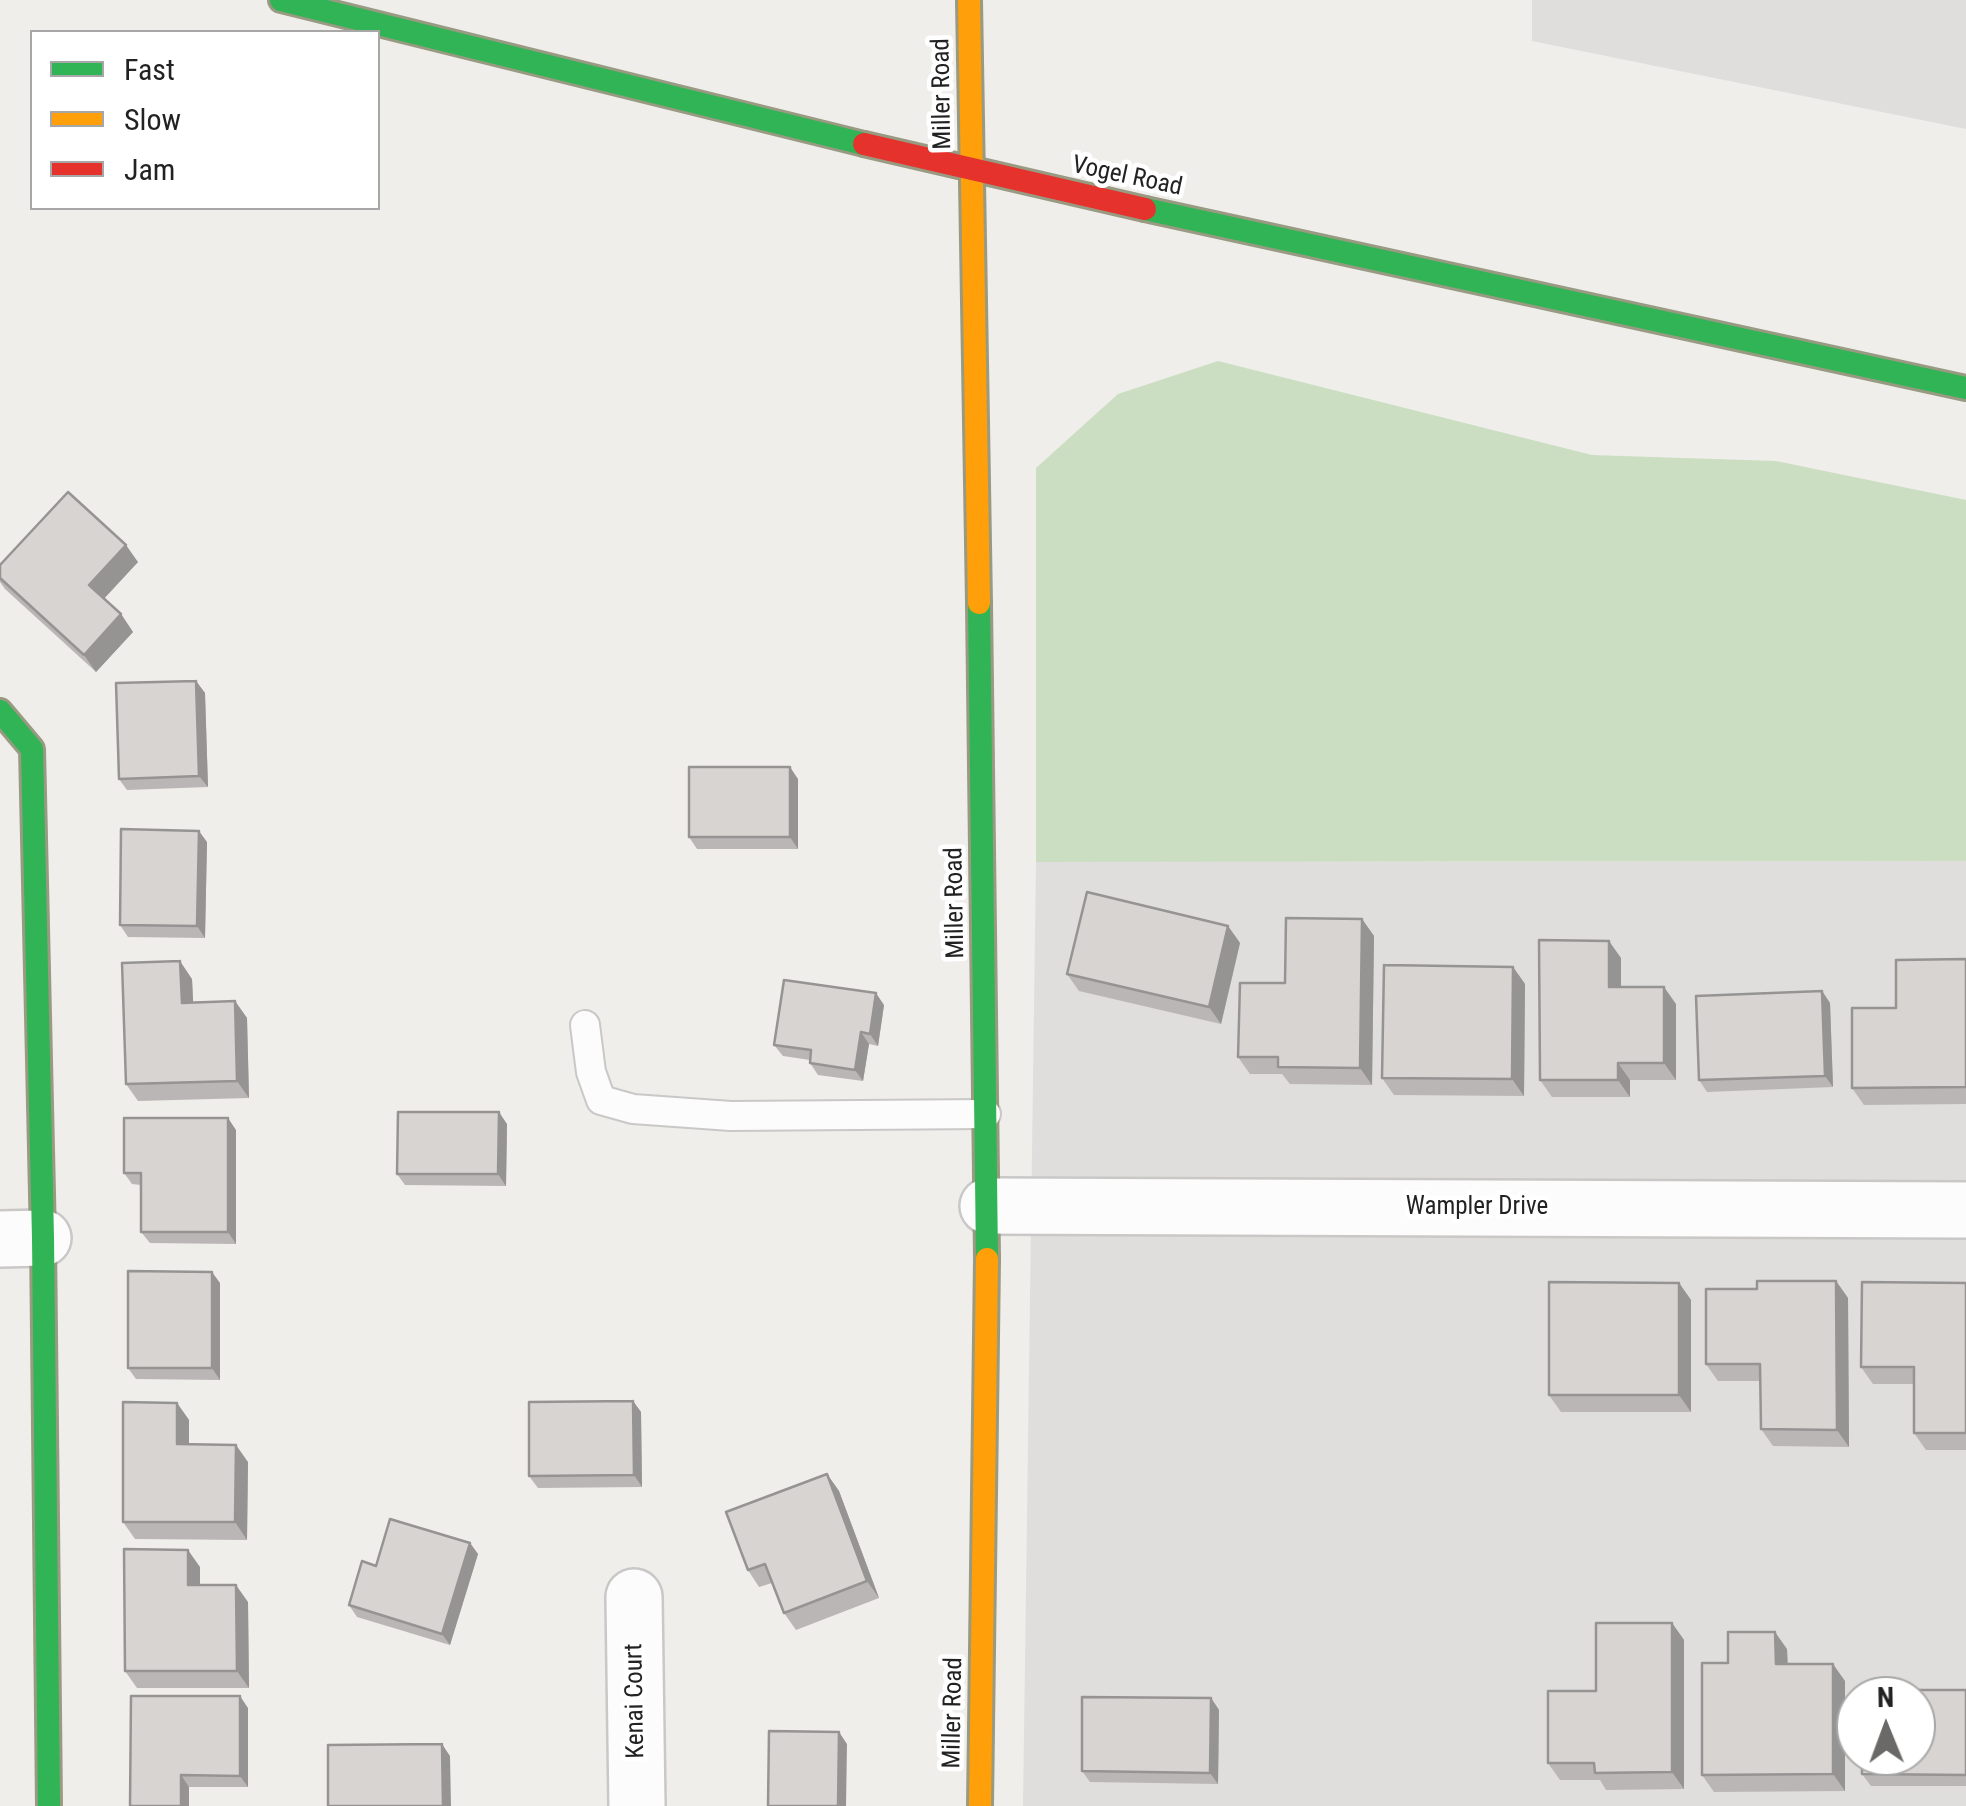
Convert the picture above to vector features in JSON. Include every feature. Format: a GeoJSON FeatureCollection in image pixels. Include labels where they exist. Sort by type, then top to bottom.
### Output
{"type":"FeatureCollection","features":[{"type":"Feature","properties":{"kind":"street","name":"Vogel Road"},"geometry":{"type":"LineString","coordinates":[[282,0],[972,171],[1966,388]]}},
{"type":"Feature","properties":{"kind":"street","name":"Miller Road"},"geometry":{"type":"LineString","coordinates":[[969,0],[988,1206],[980,1806]]}},
{"type":"Feature","properties":{"kind":"street"},"geometry":{"type":"LineString","coordinates":[[0,711],[32,749],[21,1238],[49,1806]]}},
{"type":"Feature","properties":{"kind":"street","name":"Wampler Drive"},"geometry":{"type":"LineString","coordinates":[[988,1206],[1966,1210]]}},
{"type":"Feature","properties":{"kind":"street","name":"Kenai Court"},"geometry":{"type":"LineString","coordinates":[[634,1597],[637,1806]]}},
{"type":"Feature","properties":{"kind":"lane"},"geometry":{"type":"LineString","coordinates":[[584,1025],[591,1072],[602,1100],[633,1109],[730,1116],[986,1114]]}},
{"type":"Feature","properties":{"kind":"shaded area"},"geometry":{"type":"Polygon","coordinates":[[[1532,0],[1966,0],[1966,129],[1532,41],[1532,0]]]}},
{"type":"Feature","properties":{"kind":"shaded area"},"geometry":{"type":"Polygon","coordinates":[[[1966,861],[1966,1806],[1023,1806],[1036,862],[1966,861]]]}},
{"type":"Feature","properties":{"kind":"green space"},"geometry":{"type":"Polygon","coordinates":[[[1218,361],[1592,455],[1776,461],[1966,500],[1966,861],[1036,862],[1036,468],[1118,394],[1218,361]]]}},
{"type":"Feature","properties":{"kind":"building"},"geometry":{"type":"Polygon","coordinates":[[[68,492],[126,545],[89,585],[121,614],[84,655],[0,578],[0,565],[68,492]]]}},
{"type":"Feature","properties":{"kind":"building"},"geometry":{"type":"Polygon","coordinates":[[[196,681],[199,776],[119,779],[116,683],[196,681]]]}},
{"type":"Feature","properties":{"kind":"building"},"geometry":{"type":"Polygon","coordinates":[[[689,767],[790,767],[790,837],[689,837],[689,767]]]}},
{"type":"Feature","properties":{"kind":"building"},"geometry":{"type":"Polygon","coordinates":[[[121,829],[199,831],[197,926],[120,925],[121,829]]]}},
{"type":"Feature","properties":{"kind":"building"},"geometry":{"type":"Polygon","coordinates":[[[1087,892],[1228,926],[1209,1007],[1067,974],[1087,892]]]}},
{"type":"Feature","properties":{"kind":"building"},"geometry":{"type":"Polygon","coordinates":[[[1286,918],[1362,919],[1360,1068],[1278,1067],[1278,1057],[1238,1057],[1240,983],[1285,983],[1286,918]]]}},
{"type":"Feature","properties":{"kind":"building"},"geometry":{"type":"Polygon","coordinates":[[[1539,940],[1609,941],[1609,987],[1664,987],[1664,1063],[1618,1063],[1618,1080],[1540,1080],[1539,940]]]}},
{"type":"Feature","properties":{"kind":"building"},"geometry":{"type":"Polygon","coordinates":[[[1966,959],[1966,1087],[1852,1088],[1852,1008],[1896,1008],[1896,960],[1966,959]]]}},
{"type":"Feature","properties":{"kind":"building"},"geometry":{"type":"Polygon","coordinates":[[[180,961],[182,1003],[235,1001],[237,1081],[126,1084],[122,963],[180,961]]]}},
{"type":"Feature","properties":{"kind":"building"},"geometry":{"type":"Polygon","coordinates":[[[1384,965],[1513,967],[1512,1079],[1382,1078],[1384,965]]]}},
{"type":"Feature","properties":{"kind":"building"},"geometry":{"type":"Polygon","coordinates":[[[784,980],[876,993],[870,1034],[861,1032],[855,1070],[810,1063],[811,1050],[774,1045],[784,980]]]}},
{"type":"Feature","properties":{"kind":"building"},"geometry":{"type":"Polygon","coordinates":[[[1822,991],[1825,1076],[1699,1080],[1696,996],[1822,991]]]}},
{"type":"Feature","properties":{"kind":"building"},"geometry":{"type":"Polygon","coordinates":[[[398,1112],[499,1112],[498,1174],[397,1174],[398,1112]]]}},
{"type":"Feature","properties":{"kind":"building"},"geometry":{"type":"Polygon","coordinates":[[[124,1118],[228,1118],[228,1232],[141,1232],[141,1173],[124,1173],[124,1118]]]}},
{"type":"Feature","properties":{"kind":"building"},"geometry":{"type":"Polygon","coordinates":[[[128,1271],[212,1272],[212,1368],[128,1368],[128,1271]]]}},
{"type":"Feature","properties":{"kind":"building"},"geometry":{"type":"Polygon","coordinates":[[[1757,1281],[1836,1281],[1837,1430],[1761,1429],[1760,1364],[1706,1364],[1706,1289],[1757,1289],[1757,1281]]]}},
{"type":"Feature","properties":{"kind":"building"},"geometry":{"type":"Polygon","coordinates":[[[1549,1282],[1679,1283],[1679,1395],[1549,1395],[1549,1282]]]}},
{"type":"Feature","properties":{"kind":"building"},"geometry":{"type":"Polygon","coordinates":[[[1862,1282],[1966,1283],[1966,1433],[1914,1433],[1914,1367],[1861,1367],[1862,1282]]]}},
{"type":"Feature","properties":{"kind":"building"},"geometry":{"type":"Polygon","coordinates":[[[633,1401],[634,1475],[529,1476],[529,1402],[633,1401]]]}},
{"type":"Feature","properties":{"kind":"building"},"geometry":{"type":"Polygon","coordinates":[[[123,1402],[177,1403],[177,1444],[236,1445],[235,1522],[123,1522],[123,1402]]]}},
{"type":"Feature","properties":{"kind":"building"},"geometry":{"type":"Polygon","coordinates":[[[827,1474],[867,1581],[784,1613],[765,1564],[748,1570],[726,1512],[827,1474]]]}},
{"type":"Feature","properties":{"kind":"building"},"geometry":{"type":"Polygon","coordinates":[[[390,1519],[470,1543],[442,1634],[349,1605],[362,1561],[376,1566],[390,1519]]]}},
{"type":"Feature","properties":{"kind":"building"},"geometry":{"type":"Polygon","coordinates":[[[124,1549],[188,1550],[188,1585],[236,1585],[237,1671],[125,1671],[124,1549]]]}},
{"type":"Feature","properties":{"kind":"building"},"geometry":{"type":"Polygon","coordinates":[[[1596,1623],[1672,1623],[1672,1772],[1595,1773],[1594,1763],[1548,1763],[1548,1691],[1596,1691],[1596,1623]]]}},
{"type":"Feature","properties":{"kind":"building"},"geometry":{"type":"Polygon","coordinates":[[[1728,1632],[1775,1632],[1776,1664],[1833,1664],[1833,1774],[1702,1775],[1702,1663],[1728,1663],[1728,1632]]]}},
{"type":"Feature","properties":{"kind":"building"},"geometry":{"type":"Polygon","coordinates":[[[1936,1690],[1966,1690],[1966,1775],[1936,1775],[1936,1690]]]}},
{"type":"Feature","properties":{"kind":"building"},"geometry":{"type":"Polygon","coordinates":[[[131,1696],[240,1696],[240,1776],[181,1775],[181,1806],[130,1806],[131,1696]]]}},
{"type":"Feature","properties":{"kind":"building"},"geometry":{"type":"Polygon","coordinates":[[[1082,1697],[1211,1698],[1210,1773],[1082,1771],[1082,1697]]]}},
{"type":"Feature","properties":{"kind":"building"},"geometry":{"type":"Polygon","coordinates":[[[769,1731],[839,1732],[838,1806],[768,1806],[769,1731]]]}},
{"type":"Feature","properties":{"kind":"building"},"geometry":{"type":"Polygon","coordinates":[[[442,1744],[443,1806],[328,1806],[328,1745],[442,1744]]]}},
{"type":"Feature","properties":{"kind":"traffic: fast"},"geometry":{"type":"LineString","coordinates":[[281,0],[864,144]]}},
{"type":"Feature","properties":{"kind":"traffic: fast"},"geometry":{"type":"LineString","coordinates":[[1145,209],[1966,388]]}},
{"type":"Feature","properties":{"kind":"traffic: fast"},"geometry":{"type":"LineString","coordinates":[[979,603],[987,1259]]}},
{"type":"Feature","properties":{"kind":"traffic: fast"},"geometry":{"type":"LineString","coordinates":[[0,711],[32,749],[43,1238],[49,1806]]}},
{"type":"Feature","properties":{"kind":"traffic: slow"},"geometry":{"type":"LineString","coordinates":[[969,0],[979,603]]}},
{"type":"Feature","properties":{"kind":"traffic: slow"},"geometry":{"type":"LineString","coordinates":[[980,1806],[987,1259]]}},
{"type":"Feature","properties":{"kind":"traffic: jam"},"geometry":{"type":"LineString","coordinates":[[864,144],[1145,209]]}}]}
